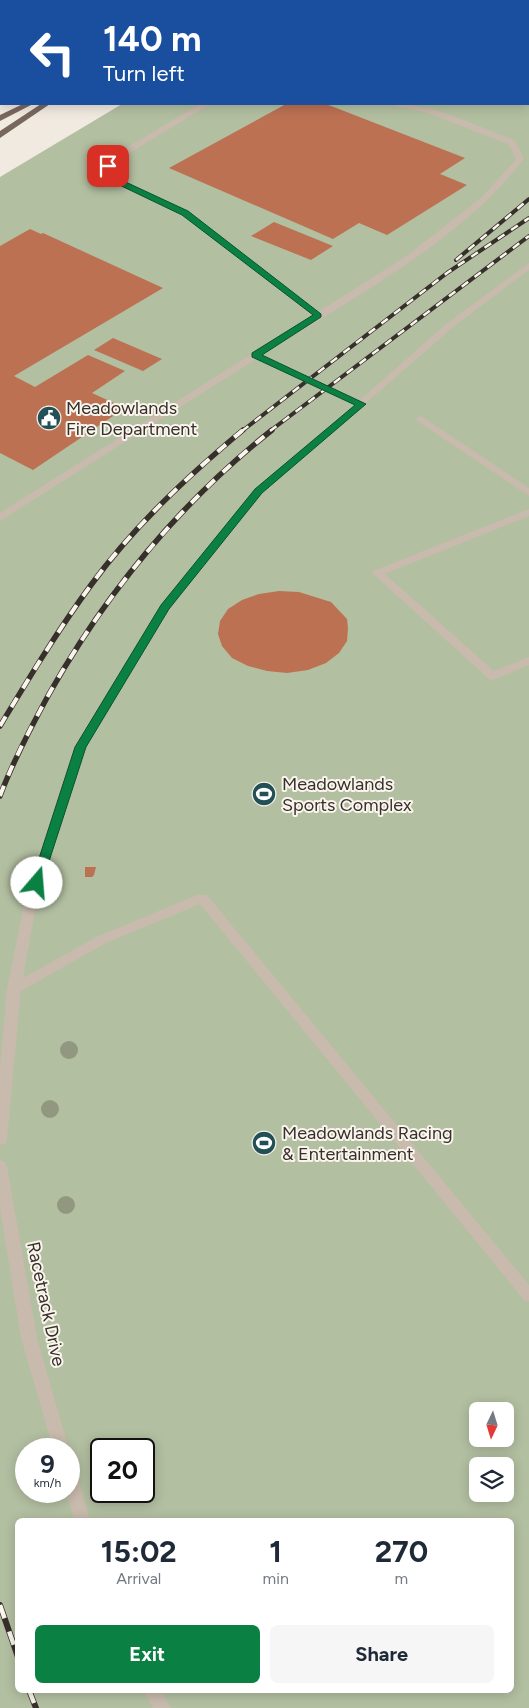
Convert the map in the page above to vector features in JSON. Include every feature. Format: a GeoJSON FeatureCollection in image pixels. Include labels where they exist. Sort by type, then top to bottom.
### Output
{"type":"FeatureCollection","features":[{"type":"Feature","properties":{"kind":"main road"},"geometry":{"type":"LineString","coordinates":[[0,118],[27,105]]}},
{"type":"Feature","properties":{"kind":"main road"},"geometry":{"type":"LineString","coordinates":[[0,135],[45,105]]}},
{"type":"Feature","properties":{"kind":"street"},"geometry":{"type":"LineString","coordinates":[[204,105],[117,157],[108,166],[110,175],[114,180],[185,213],[318,316]]}},
{"type":"Feature","properties":{"kind":"street"},"geometry":{"type":"LineString","coordinates":[[3,512],[408,259],[485,199],[520,159],[512,142],[427,110],[402,105]]}},
{"type":"Feature","properties":{"kind":"street"},"geometry":{"type":"LineString","coordinates":[[0,1140],[14,989],[31,900],[77,756],[85,739],[165,608],[259,491],[449,326],[529,266]]}},
{"type":"Feature","properties":{"kind":"street"},"geometry":{"type":"LineString","coordinates":[[255,355],[361,404]]}},
{"type":"Feature","properties":{"kind":"street"},"geometry":{"type":"LineString","coordinates":[[421,419],[529,493]]}},
{"type":"Feature","properties":{"kind":"street"},"geometry":{"type":"LineString","coordinates":[[529,512],[377,573],[493,676],[529,661]]}},
{"type":"Feature","properties":{"kind":"street"},"geometry":{"type":"LineString","coordinates":[[14,989],[101,940],[202,898],[529,1296]]}},
{"type":"Feature","properties":{"kind":"street","name":"Racetrack Drive"},"geometry":{"type":"LineString","coordinates":[[0,1166],[29,1338],[58,1438]]}},
{"type":"Feature","properties":{"kind":"street"},"geometry":{"type":"LineString","coordinates":[[77,1503],[81,1518]]}},
{"type":"Feature","properties":{"kind":"street"},"geometry":{"type":"LineString","coordinates":[[154,1693],[162,1708]]}},
{"type":"Feature","properties":{"kind":"green space","name":"Meadowlands Sports Complex"},"geometry":{"type":"Polygon","coordinates":[[[120,105],[529,105],[529,1708],[0,1708],[0,177],[120,105]]]}},
{"type":"Feature","properties":{"kind":"building"},"geometry":{"type":"Polygon","coordinates":[[[284,105],[329,105],[465,158],[440,174],[467,185],[387,235],[359,223],[333,239],[169,168],[284,105]]]}},
{"type":"Feature","properties":{"kind":"building"},"geometry":{"type":"Polygon","coordinates":[[[274,222],[333,246],[311,260],[251,236],[274,222]]]}},
{"type":"Feature","properties":{"kind":"building"},"geometry":{"type":"Polygon","coordinates":[[[30,229],[41,234],[43,233],[163,288],[14,376],[35,387],[88,355],[125,371],[92,393],[125,408],[33,470],[0,453],[0,246],[30,229]]]}},
{"type":"Feature","properties":{"kind":"building"},"geometry":{"type":"Polygon","coordinates":[[[113,338],[162,359],[143,371],[94,350],[113,338]]]}},
{"type":"Feature","properties":{"kind":"building"},"geometry":{"type":"Polygon","coordinates":[[[279,591],[299,592],[331,602],[347,619],[347,641],[339,653],[326,663],[308,670],[287,673],[267,671],[248,666],[232,658],[222,646],[218,634],[220,621],[228,609],[242,600],[259,594],[279,591]]]}},
{"type":"Feature","properties":{"kind":"building"},"geometry":{"type":"Polygon","coordinates":[[[85,867],[96,867],[92,877],[85,877],[85,867]]]}},
{"type":"Feature","properties":{"kind":"railway"},"geometry":{"type":"LineString","coordinates":[[456,260],[529,199]]}},
{"type":"Feature","properties":{"kind":"railway"},"geometry":{"type":"LineString","coordinates":[[242,431],[447,273],[529,218]]}},
{"type":"Feature","properties":{"kind":"railway"},"geometry":{"type":"LineString","coordinates":[[270,431],[529,236]]}},
{"type":"Feature","properties":{"kind":"railway"},"geometry":{"type":"LineString","coordinates":[[0,726],[55,637],[125,542],[202,465],[243,430]]}},
{"type":"Feature","properties":{"kind":"railway"},"geometry":{"type":"LineString","coordinates":[[0,796],[16,757],[49,694],[95,620],[121,585],[176,519],[207,487],[272,430]]}},
{"type":"Feature","properties":{"kind":"railway"},"geometry":{"type":"LineString","coordinates":[[0,1605],[15,1648]]}},
{"type":"Feature","properties":{"kind":"railway"},"geometry":{"type":"LineString","coordinates":[[30,1693],[36,1708]]}},
{"type":"Feature","properties":{"kind":"place","name":"Meadowlands Fire Department"},"geometry":{"type":"Point","coordinates":[49,418]}},
{"type":"Feature","properties":{"kind":"place","name":"Meadowlands Sports Complex"},"geometry":{"type":"Point","coordinates":[264,794]}},
{"type":"Feature","properties":{"kind":"place","name":"Meadowlands Racing & Entertainment"},"geometry":{"type":"Point","coordinates":[264,1143]}},
{"type":"Feature","properties":{"kind":"route"},"geometry":{"type":"LineString","coordinates":[[37,883],[80,747],[165,608],[259,491],[361,404],[255,355],[318,316],[185,213],[114,180],[108,171],[108,166]]}}]}
